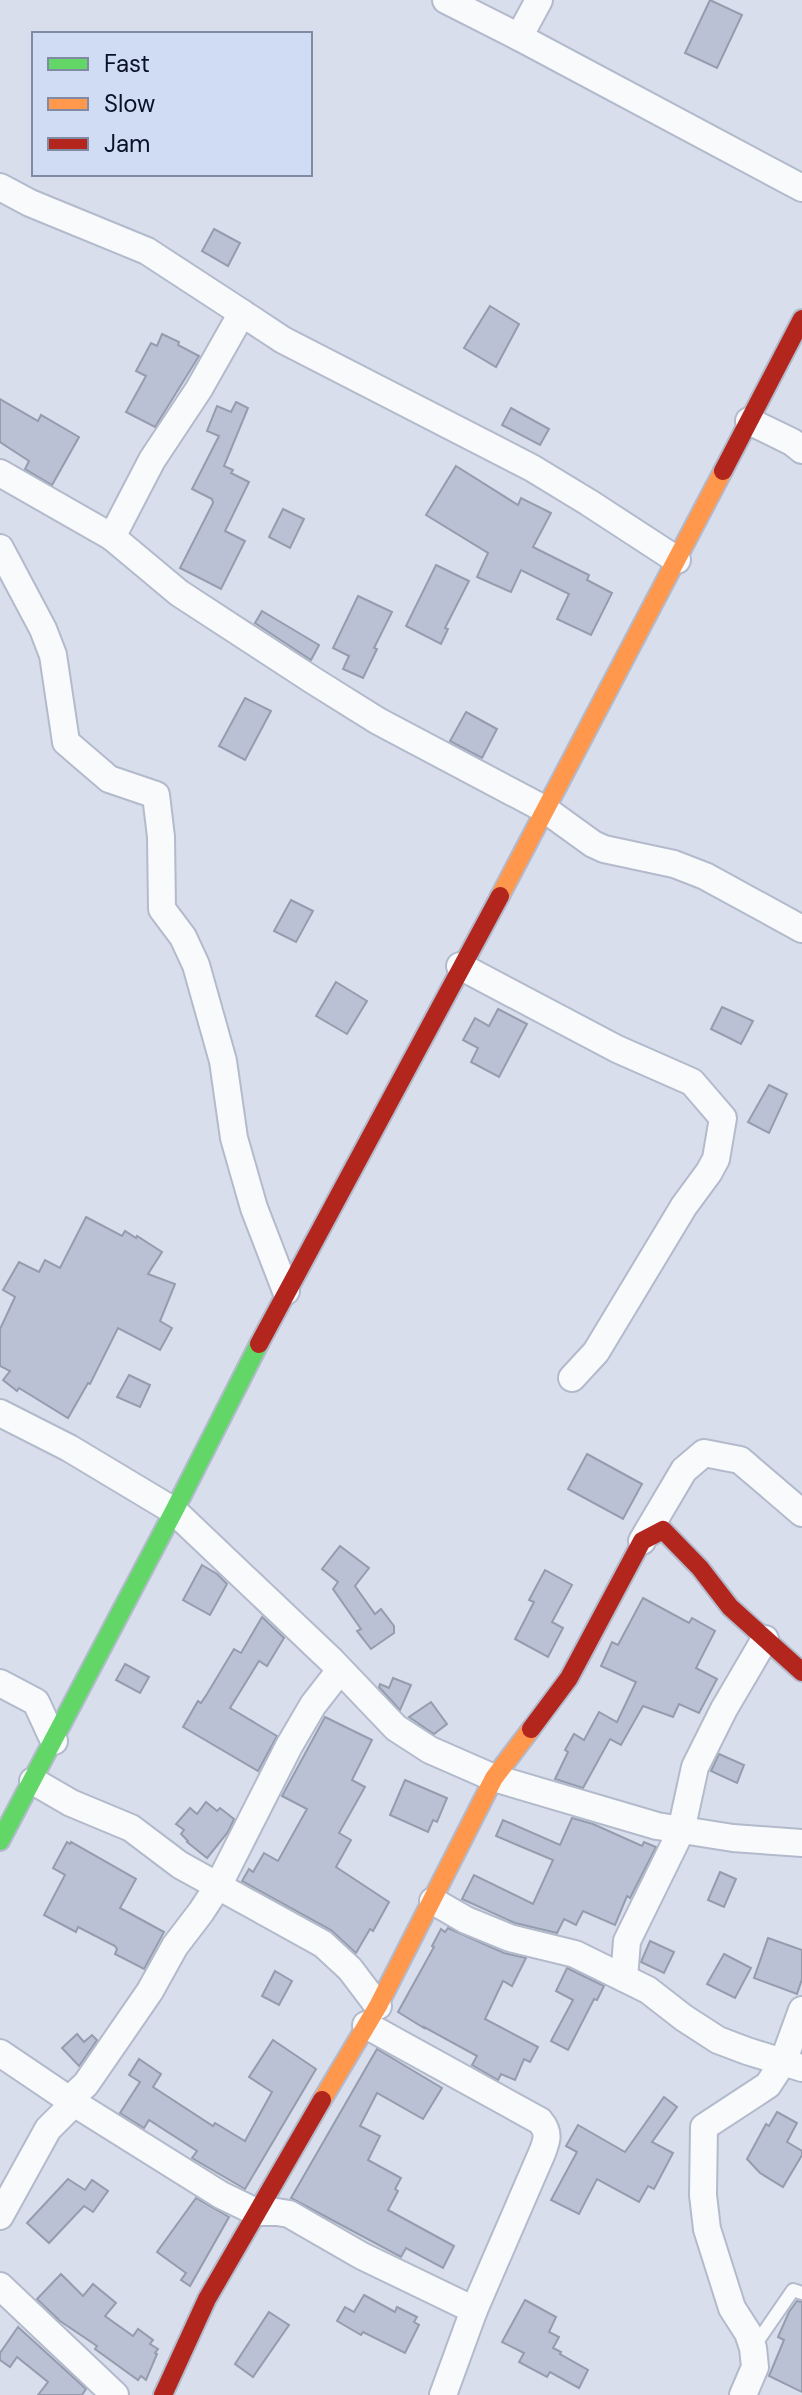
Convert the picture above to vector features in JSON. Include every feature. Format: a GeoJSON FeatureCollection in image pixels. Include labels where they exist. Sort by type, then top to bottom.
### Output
{"type":"FeatureCollection","features":[{"type":"Feature","properties":{"kind":"street"},"geometry":{"type":"LineString","coordinates":[[446,0],[802,188]]}},
{"type":"Feature","properties":{"kind":"street"},"geometry":{"type":"LineString","coordinates":[[519,37],[539,0]]}},
{"type":"Feature","properties":{"kind":"street"},"geometry":{"type":"LineString","coordinates":[[0,187],[30,203],[147,251],[283,340],[532,468],[677,560]]}},
{"type":"Feature","properties":{"kind":"street"},"geometry":{"type":"LineString","coordinates":[[112,537],[152,460],[206,378],[242,313]]}},
{"type":"Feature","properties":{"kind":"street"},"geometry":{"type":"LineString","coordinates":[[0,1841],[286,1291],[546,810],[802,319]]}},
{"type":"Feature","properties":{"kind":"street"},"geometry":{"type":"LineString","coordinates":[[749,421],[802,450]]}},
{"type":"Feature","properties":{"kind":"street"},"geometry":{"type":"LineString","coordinates":[[0,473],[112,537],[179,593],[314,681],[378,721],[546,810],[593,844],[705,876],[802,929]]}},
{"type":"Feature","properties":{"kind":"street"},"geometry":{"type":"LineString","coordinates":[[0,548],[43,629],[53,655],[66,742],[109,779],[156,795],[161,837],[162,909],[183,937],[196,965],[223,1061],[234,1138],[254,1208],[286,1291]]}},
{"type":"Feature","properties":{"kind":"street"},"geometry":{"type":"LineString","coordinates":[[460,966],[617,1049],[692,1082],[723,1118],[716,1159],[709,1172],[691,1193],[596,1352],[572,1378]]}},
{"type":"Feature","properties":{"kind":"street"},"geometry":{"type":"LineString","coordinates":[[0,1413],[69,1448],[174,1511],[396,1728],[414,1741],[494,1778],[641,1822],[681,1831],[802,1843]]}},
{"type":"Feature","properties":{"kind":"street"},"geometry":{"type":"LineString","coordinates":[[163,2395],[207,2299],[372,2015],[494,1778],[569,1678],[642,1541],[684,1470],[704,1453],[740,1460],[802,1513]]}},
{"type":"Feature","properties":{"kind":"street"},"geometry":{"type":"LineString","coordinates":[[642,1541],[663,1530],[700,1568],[730,1607],[802,1672]]}},
{"type":"Feature","properties":{"kind":"street"},"geometry":{"type":"LineString","coordinates":[[624,1978],[627,1941],[681,1831],[695,1767],[765,1639]]}},
{"type":"Feature","properties":{"kind":"street"},"geometry":{"type":"LineString","coordinates":[[0,2216],[48,2129],[86,2084],[150,1991],[175,1946],[218,1886],[305,1718],[324,1690],[343,1673]]}},
{"type":"Feature","properties":{"kind":"street"},"geometry":{"type":"LineString","coordinates":[[0,1683],[36,1702],[54,1741]]}},
{"type":"Feature","properties":{"kind":"street"},"geometry":{"type":"LineString","coordinates":[[33,1781],[71,1803],[131,1828],[180,1865],[323,1944],[350,1969],[372,2015],[540,2121],[547,2130],[548,2137],[542,2153],[474,2310],[443,2395]]}},
{"type":"Feature","properties":{"kind":"street"},"geometry":{"type":"LineString","coordinates":[[433,1901],[510,1938],[575,1954],[648,1990],[718,2040],[792,2065]]}},
{"type":"Feature","properties":{"kind":"street"},"geometry":{"type":"LineString","coordinates":[[743,2395],[755,2367],[753,2348],[748,2333],[732,2308],[707,2229],[703,2195],[704,2127],[762,2090],[792,2065],[802,2010]]}},
{"type":"Feature","properties":{"kind":"street"},"geometry":{"type":"LineString","coordinates":[[0,2053],[221,2195],[256,2212],[289,2214],[362,2256],[474,2310]]}},
{"type":"Feature","properties":{"kind":"street"},"geometry":{"type":"LineString","coordinates":[[0,2286],[115,2395]]}},
{"type":"Feature","properties":{"kind":"lane"},"geometry":{"type":"LineString","coordinates":[[753,2348],[793,2290],[802,2293]]}},
{"type":"Feature","properties":{"kind":"building"},"geometry":{"type":"Polygon","coordinates":[[[710,0],[742,15],[717,68],[685,53],[710,0]]]}},
{"type":"Feature","properties":{"kind":"building"},"geometry":{"type":"Polygon","coordinates":[[[214,229],[240,243],[228,266],[202,251],[214,229]]]}},
{"type":"Feature","properties":{"kind":"building"},"geometry":{"type":"Polygon","coordinates":[[[490,306],[519,324],[496,367],[464,348],[490,306]]]}},
{"type":"Feature","properties":{"kind":"building"},"geometry":{"type":"Polygon","coordinates":[[[162,334],[199,356],[155,427],[126,412],[146,376],[136,371],[151,343],[157,346],[162,334]]]}},
{"type":"Feature","properties":{"kind":"building"},"geometry":{"type":"Polygon","coordinates":[[[0,399],[38,421],[41,415],[79,437],[52,485],[25,469],[29,461],[0,442],[0,399]]]}},
{"type":"Feature","properties":{"kind":"building"},"geometry":{"type":"Polygon","coordinates":[[[236,402],[248,408],[224,466],[249,482],[225,531],[245,541],[221,589],[180,568],[213,503],[212,499],[192,489],[219,436],[207,431],[217,406],[231,412],[236,402]]]}},
{"type":"Feature","properties":{"kind":"building"},"geometry":{"type":"Polygon","coordinates":[[[511,408],[549,429],[540,445],[502,425],[511,408]]]}},
{"type":"Feature","properties":{"kind":"building"},"geometry":{"type":"Polygon","coordinates":[[[456,466],[518,505],[521,498],[551,513],[533,547],[589,575],[587,580],[612,593],[591,635],[557,619],[569,594],[521,570],[511,592],[477,577],[488,553],[426,515],[456,466]]]}},
{"type":"Feature","properties":{"kind":"building"},"geometry":{"type":"Polygon","coordinates":[[[283,509],[304,519],[290,548],[269,537],[283,509]]]}},
{"type":"Feature","properties":{"kind":"building"},"geometry":{"type":"Polygon","coordinates":[[[436,565],[469,581],[445,628],[448,629],[441,644],[406,626],[436,565]]]}},
{"type":"Feature","properties":{"kind":"building"},"geometry":{"type":"Polygon","coordinates":[[[358,596],[392,612],[363,678],[343,669],[349,656],[333,648],[358,596]]]}},
{"type":"Feature","properties":{"kind":"building"},"geometry":{"type":"Polygon","coordinates":[[[262,611],[319,645],[311,660],[255,623],[262,611]]]}},
{"type":"Feature","properties":{"kind":"building"},"geometry":{"type":"Polygon","coordinates":[[[245,698],[271,711],[245,760],[219,746],[245,698]]]}},
{"type":"Feature","properties":{"kind":"building"},"geometry":{"type":"Polygon","coordinates":[[[466,712],[497,729],[482,758],[450,741],[466,712]]]}},
{"type":"Feature","properties":{"kind":"building"},"geometry":{"type":"Polygon","coordinates":[[[291,900],[313,911],[296,942],[274,931],[291,900]]]}},
{"type":"Feature","properties":{"kind":"building"},"geometry":{"type":"Polygon","coordinates":[[[336,982],[367,1001],[347,1034],[316,1016],[336,982]]]}},
{"type":"Feature","properties":{"kind":"building"},"geometry":{"type":"Polygon","coordinates":[[[722,1007],[753,1021],[741,1044],[711,1029],[722,1007]]]}},
{"type":"Feature","properties":{"kind":"building"},"geometry":{"type":"Polygon","coordinates":[[[498,1009],[527,1024],[499,1077],[471,1062],[478,1048],[463,1040],[475,1018],[489,1026],[498,1009]]]}},
{"type":"Feature","properties":{"kind":"building"},"geometry":{"type":"Polygon","coordinates":[[[769,1085],[787,1094],[769,1133],[748,1122],[769,1085]]]}},
{"type":"Feature","properties":{"kind":"building"},"geometry":{"type":"Polygon","coordinates":[[[86,1217],[122,1236],[125,1231],[137,1236],[162,1252],[148,1274],[175,1284],[160,1321],[172,1328],[160,1350],[118,1328],[90,1384],[68,1418],[19,1388],[17,1391],[3,1380],[10,1371],[0,1366],[0,1329],[15,1297],[3,1290],[19,1262],[39,1272],[45,1260],[60,1268],[86,1217]]]}},
{"type":"Feature","properties":{"kind":"building"},"geometry":{"type":"Polygon","coordinates":[[[129,1375],[150,1385],[140,1407],[117,1397],[129,1375]]]}},
{"type":"Feature","properties":{"kind":"building"},"geometry":{"type":"Polygon","coordinates":[[[587,1454],[642,1484],[623,1519],[568,1489],[587,1454]]]}},
{"type":"Feature","properties":{"kind":"building"},"geometry":{"type":"Polygon","coordinates":[[[340,1546],[369,1568],[355,1586],[375,1614],[381,1609],[394,1626],[394,1633],[371,1649],[333,1589],[338,1582],[322,1569],[340,1546]]]}},
{"type":"Feature","properties":{"kind":"building"},"geometry":{"type":"Polygon","coordinates":[[[202,1565],[227,1584],[210,1615],[183,1600],[202,1565]]]}},
{"type":"Feature","properties":{"kind":"building"},"geometry":{"type":"Polygon","coordinates":[[[545,1570],[572,1585],[552,1622],[563,1628],[548,1657],[515,1639],[534,1602],[529,1600],[545,1570]]]}},
{"type":"Feature","properties":{"kind":"building"},"geometry":{"type":"Polygon","coordinates":[[[643,1598],[689,1623],[692,1618],[715,1631],[696,1668],[717,1679],[699,1713],[679,1704],[673,1717],[643,1706],[621,1745],[610,1739],[583,1788],[555,1779],[574,1734],[584,1740],[599,1712],[617,1722],[636,1682],[601,1666],[612,1642],[618,1645],[643,1598]]]}},
{"type":"Feature","properties":{"kind":"building"},"geometry":{"type":"Polygon","coordinates":[[[262,1617],[284,1638],[267,1666],[259,1661],[230,1708],[277,1736],[258,1771],[183,1727],[234,1649],[241,1653],[262,1617]]]}},
{"type":"Feature","properties":{"kind":"building"},"geometry":{"type":"Polygon","coordinates":[[[125,1664],[149,1677],[140,1693],[116,1680],[125,1664]]]}},
{"type":"Feature","properties":{"kind":"building"},"geometry":{"type":"Polygon","coordinates":[[[393,1678],[411,1685],[400,1710],[379,1687],[380,1684],[389,1688],[393,1678]]]}},
{"type":"Feature","properties":{"kind":"building"},"geometry":{"type":"Polygon","coordinates":[[[431,1702],[447,1724],[434,1734],[409,1717],[431,1702]]]}},
{"type":"Feature","properties":{"kind":"building"},"geometry":{"type":"Polygon","coordinates":[[[325,1717],[372,1740],[352,1780],[365,1787],[339,1833],[351,1840],[336,1867],[389,1902],[356,1953],[331,1930],[242,1881],[249,1869],[253,1872],[264,1853],[278,1861],[307,1809],[282,1796],[325,1717]]]}},
{"type":"Feature","properties":{"kind":"building"},"geometry":{"type":"Polygon","coordinates":[[[719,1754],[744,1765],[737,1783],[711,1771],[719,1754]]]}},
{"type":"Feature","properties":{"kind":"building"},"geometry":{"type":"Polygon","coordinates":[[[405,1780],[447,1798],[437,1822],[433,1820],[428,1832],[390,1815],[405,1780]]]}},
{"type":"Feature","properties":{"kind":"building"},"geometry":{"type":"Polygon","coordinates":[[[206,1802],[234,1819],[228,1832],[207,1858],[187,1842],[181,1834],[184,1830],[176,1824],[190,1808],[197,1814],[206,1802]]]}},
{"type":"Feature","properties":{"kind":"building"},"geometry":{"type":"Polygon","coordinates":[[[572,1818],[642,1846],[644,1842],[656,1847],[630,1898],[627,1896],[615,1925],[583,1911],[576,1925],[564,1919],[557,1933],[515,1923],[462,1899],[474,1875],[533,1904],[553,1860],[496,1836],[503,1820],[560,1845],[572,1818]]]}},
{"type":"Feature","properties":{"kind":"building"},"geometry":{"type":"Polygon","coordinates":[[[67,1842],[136,1879],[120,1908],[164,1932],[144,1969],[115,1954],[115,1946],[78,1927],[76,1932],[44,1915],[65,1875],[53,1868],[67,1842]]]}},
{"type":"Feature","properties":{"kind":"building"},"geometry":{"type":"Polygon","coordinates":[[[720,1872],[736,1879],[724,1907],[708,1900],[720,1872]]]}},
{"type":"Feature","properties":{"kind":"building"},"geometry":{"type":"Polygon","coordinates":[[[448,1928],[504,1953],[526,1958],[512,1986],[503,1981],[485,2019],[538,2047],[530,2062],[524,2059],[515,2080],[501,2074],[498,2080],[472,2065],[477,2056],[398,2012],[441,1929],[445,1932],[448,1928]]]}},
{"type":"Feature","properties":{"kind":"building"},"geometry":{"type":"Polygon","coordinates":[[[768,1938],[802,1950],[802,1979],[797,1994],[754,1978],[768,1938]]]}},
{"type":"Feature","properties":{"kind":"building"},"geometry":{"type":"Polygon","coordinates":[[[650,1941],[674,1952],[664,1973],[641,1962],[650,1941]]]}},
{"type":"Feature","properties":{"kind":"building"},"geometry":{"type":"Polygon","coordinates":[[[724,1954],[751,1968],[735,1998],[707,1984],[724,1954]]]}},
{"type":"Feature","properties":{"kind":"building"},"geometry":{"type":"Polygon","coordinates":[[[567,1968],[604,1986],[568,2050],[551,2041],[573,2000],[556,1991],[567,1968]]]}},
{"type":"Feature","properties":{"kind":"building"},"geometry":{"type":"Polygon","coordinates":[[[275,1971],[292,1981],[279,2005],[262,1996],[275,1971]]]}},
{"type":"Feature","properties":{"kind":"building"},"geometry":{"type":"Polygon","coordinates":[[[77,2034],[84,2042],[92,2035],[97,2040],[79,2066],[62,2048],[77,2034]]]}},
{"type":"Feature","properties":{"kind":"building"},"geometry":{"type":"Polygon","coordinates":[[[273,2040],[316,2069],[245,2189],[192,2158],[197,2151],[149,2120],[144,2128],[120,2113],[140,2082],[129,2075],[139,2059],[161,2074],[153,2087],[213,2126],[215,2123],[245,2141],[272,2092],[249,2077],[273,2040]]]}},
{"type":"Feature","properties":{"kind":"building"},"geometry":{"type":"Polygon","coordinates":[[[377,2049],[442,2088],[423,2119],[377,2093],[360,2126],[380,2136],[368,2160],[401,2178],[388,2210],[454,2246],[443,2268],[406,2248],[401,2257],[291,2198],[377,2049]]]}},
{"type":"Feature","properties":{"kind":"building"},"geometry":{"type":"Polygon","coordinates":[[[664,2097],[677,2107],[652,2142],[673,2153],[654,2189],[648,2186],[639,2202],[597,2179],[579,2214],[551,2200],[577,2152],[566,2146],[578,2125],[625,2152],[664,2097]]]}},
{"type":"Feature","properties":{"kind":"building"},"geometry":{"type":"Polygon","coordinates":[[[777,2112],[797,2123],[787,2142],[802,2151],[783,2187],[760,2173],[747,2159],[766,2124],[769,2126],[777,2112]]]}},
{"type":"Feature","properties":{"kind":"building"},"geometry":{"type":"Polygon","coordinates":[[[68,2179],[85,2190],[92,2180],[108,2191],[93,2212],[84,2206],[49,2243],[27,2223],[68,2179]]]}},
{"type":"Feature","properties":{"kind":"building"},"geometry":{"type":"Polygon","coordinates":[[[196,2198],[229,2217],[190,2286],[181,2280],[186,2273],[157,2252],[196,2198]]]}},
{"type":"Feature","properties":{"kind":"building"},"geometry":{"type":"Polygon","coordinates":[[[61,2274],[83,2296],[93,2284],[116,2303],[105,2316],[133,2336],[138,2329],[153,2340],[150,2344],[158,2349],[146,2380],[141,2376],[138,2380],[95,2349],[97,2346],[60,2321],[37,2299],[61,2274]]]}},
{"type":"Feature","properties":{"kind":"building"},"geometry":{"type":"Polygon","coordinates":[[[364,2295],[395,2312],[397,2307],[417,2317],[414,2322],[419,2325],[405,2353],[363,2332],[361,2335],[337,2321],[345,2307],[354,2312],[364,2295]]]}},
{"type":"Feature","properties":{"kind":"building"},"geometry":{"type":"Polygon","coordinates":[[[525,2300],[556,2317],[549,2332],[559,2337],[553,2348],[588,2370],[579,2388],[550,2372],[547,2377],[519,2362],[524,2353],[502,2342],[525,2300]]]}},
{"type":"Feature","properties":{"kind":"building"},"geometry":{"type":"Polygon","coordinates":[[[797,2301],[802,2302],[802,2392],[769,2376],[784,2340],[778,2337],[797,2301]]]}},
{"type":"Feature","properties":{"kind":"building"},"geometry":{"type":"Polygon","coordinates":[[[269,2312],[289,2325],[253,2377],[235,2364],[269,2312]]]}},
{"type":"Feature","properties":{"kind":"building"},"geometry":{"type":"Polygon","coordinates":[[[18,2327],[86,2389],[82,2395],[38,2395],[48,2382],[17,2357],[10,2367],[0,2360],[0,2353],[18,2327]]]}},
{"type":"Feature","properties":{"kind":"traffic: fast"},"geometry":{"type":"LineString","coordinates":[[0,1841],[259,1344]]}},
{"type":"Feature","properties":{"kind":"traffic: slow"},"geometry":{"type":"LineString","coordinates":[[500,896],[723,471]]}},
{"type":"Feature","properties":{"kind":"traffic: slow"},"geometry":{"type":"LineString","coordinates":[[322,2100],[378,2006],[494,1778],[531,1729]]}},
{"type":"Feature","properties":{"kind":"traffic: jam"},"geometry":{"type":"LineString","coordinates":[[723,471],[802,319]]}},
{"type":"Feature","properties":{"kind":"traffic: jam"},"geometry":{"type":"LineString","coordinates":[[259,1344],[500,896]]}},
{"type":"Feature","properties":{"kind":"traffic: jam"},"geometry":{"type":"LineString","coordinates":[[531,1729],[569,1678],[642,1541],[663,1530],[700,1568],[730,1607],[802,1672]]}},
{"type":"Feature","properties":{"kind":"traffic: jam"},"geometry":{"type":"LineString","coordinates":[[163,2395],[207,2299],[322,2100]]}}]}
